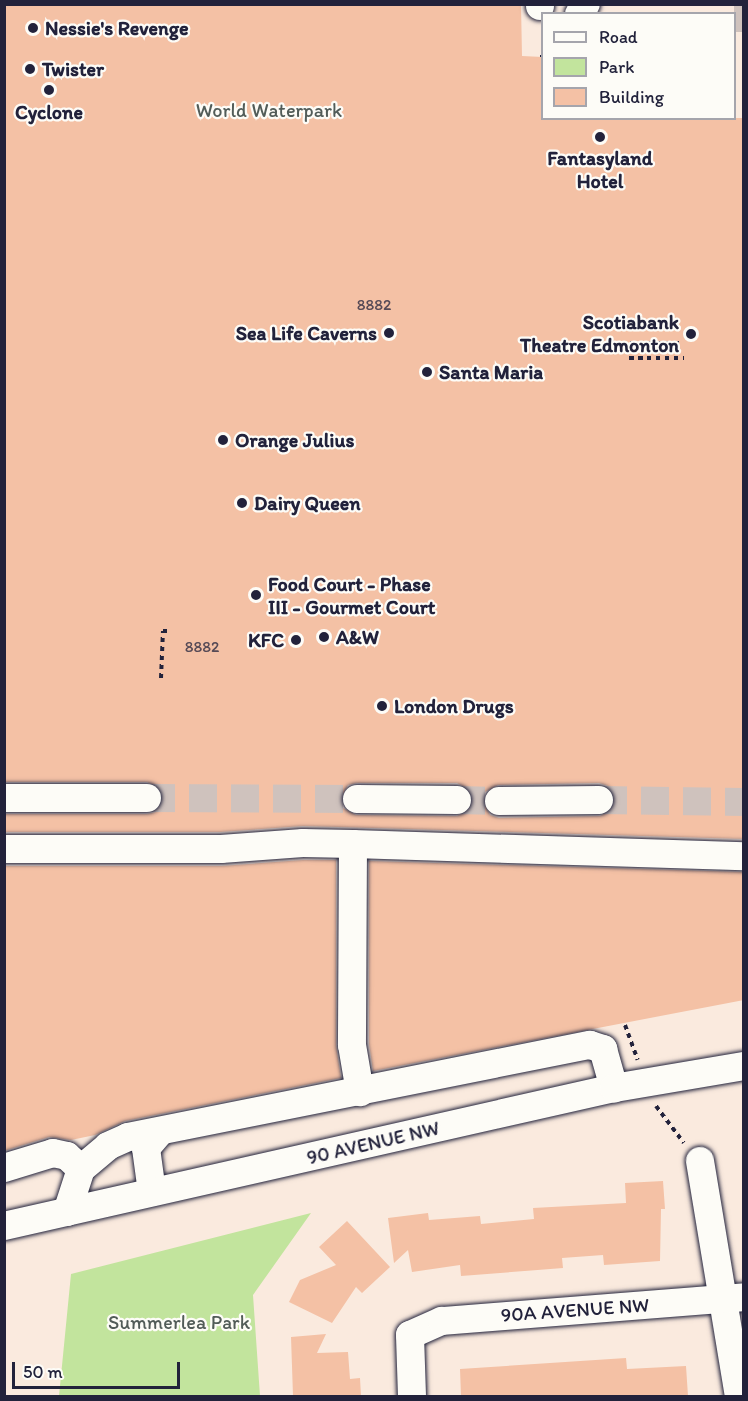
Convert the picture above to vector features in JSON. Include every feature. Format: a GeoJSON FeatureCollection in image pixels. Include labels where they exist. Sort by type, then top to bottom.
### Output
{"type":"FeatureCollection","features":[{"type":"Feature","properties":{"kind":"street"},"geometry":{"type":"LineString","coordinates":[[4,798],[147,798]]}},
{"type":"Feature","properties":{"kind":"street"},"geometry":{"type":"LineString","coordinates":[[357,799],[457,800]]}},
{"type":"Feature","properties":{"kind":"street"},"geometry":{"type":"LineString","coordinates":[[499,801],[598,800]]}},
{"type":"Feature","properties":{"kind":"street"},"geometry":{"type":"LineString","coordinates":[[352,844],[352,1046],[360,1092]]}},
{"type":"Feature","properties":{"kind":"street"},"geometry":{"type":"LineString","coordinates":[[4,849],[221,849],[352,844],[744,856]]}},
{"type":"Feature","properties":{"kind":"street"},"geometry":{"type":"LineString","coordinates":[[67,1212],[81,1169],[108,1146],[129,1137],[360,1092],[590,1039],[614,1088]]}},
{"type":"Feature","properties":{"kind":"street","name":"90 AVENUE NW"},"geometry":{"type":"LineString","coordinates":[[4,1226],[614,1088],[744,1066]]}},
{"type":"Feature","properties":{"kind":"street"},"geometry":{"type":"LineString","coordinates":[[152,1192],[146,1148],[160,1132]]}},
{"type":"Feature","properties":{"kind":"street"},"geometry":{"type":"LineString","coordinates":[[4,1168],[53,1153],[67,1156],[81,1169]]}},
{"type":"Feature","properties":{"kind":"street"},"geometry":{"type":"LineString","coordinates":[[700,1161],[734,1298],[740,1396]]}},
{"type":"Feature","properties":{"kind":"street","name":"90A AVENUE NW"},"geometry":{"type":"LineString","coordinates":[[412,1396],[410,1335],[442,1321],[734,1298]]}},
{"type":"Feature","properties":{"kind":"path"},"geometry":{"type":"LineString","coordinates":[[630,343],[682,343]]}},
{"type":"Feature","properties":{"kind":"path"},"geometry":{"type":"LineString","coordinates":[[629,350],[683,350]]}},
{"type":"Feature","properties":{"kind":"path"},"geometry":{"type":"LineString","coordinates":[[628,358],[684,358]]}},
{"type":"Feature","properties":{"kind":"path"},"geometry":{"type":"LineString","coordinates":[[161,678],[163,631],[171,631]]}},
{"type":"Feature","properties":{"kind":"green space","name":"Summerlea Park"},"geometry":{"type":"Polygon","coordinates":[[[311,1213],[253,1295],[260,1396],[59,1396],[71,1274],[311,1213]]]}},
{"type":"Feature","properties":{"kind":"building"},"geometry":{"type":"Polygon","coordinates":[[[4,4],[521,4],[522,56],[541,57],[541,120],[736,120],[736,118],[744,118],[744,839],[303,826],[220,832],[4,832],[4,814],[147,814],[156,812],[163,799],[161,789],[147,782],[4,782],[4,4]],[[357,783],[348,785],[341,798],[343,808],[356,815],[457,816],[471,809],[473,801],[471,791],[457,783],[357,783]],[[599,783],[498,785],[485,792],[483,802],[490,815],[499,818],[600,816],[613,809],[615,799],[608,786],[599,783]]]}},
{"type":"Feature","properties":{"kind":"building"},"geometry":{"type":"Polygon","coordinates":[[[336,860],[336,1045],[341,1078],[125,1121],[95,1135],[71,1140],[49,1137],[4,1151],[4,866],[221,866],[336,860]]]}},
{"type":"Feature","properties":{"kind":"building"},"geometry":{"type":"Polygon","coordinates":[[[369,861],[744,872],[744,1000],[373,1071],[369,1044],[369,861]]]}},
{"type":"Feature","properties":{"kind":"building"},"geometry":{"type":"Polygon","coordinates":[[[663,1181],[665,1209],[661,1209],[660,1261],[604,1265],[603,1255],[562,1258],[563,1268],[461,1276],[460,1265],[412,1272],[408,1250],[394,1263],[388,1218],[428,1213],[429,1220],[480,1216],[481,1224],[534,1219],[533,1208],[626,1203],[625,1183],[663,1181]]]}},
{"type":"Feature","properties":{"kind":"building"},"geometry":{"type":"Polygon","coordinates":[[[347,1221],[390,1267],[362,1293],[356,1287],[332,1323],[289,1302],[300,1280],[336,1265],[319,1247],[347,1221]]]}},
{"type":"Feature","properties":{"kind":"building"},"geometry":{"type":"Polygon","coordinates":[[[326,1334],[317,1353],[348,1352],[350,1379],[360,1378],[361,1396],[293,1396],[291,1337],[326,1334]]]}},
{"type":"Feature","properties":{"kind":"building"},"geometry":{"type":"Polygon","coordinates":[[[626,1358],[627,1369],[686,1366],[688,1396],[461,1396],[460,1369],[626,1358]]]}},
{"type":"Feature","properties":{"kind":"tunnel"},"geometry":{"type":"LineString","coordinates":[[736,18],[744,18]]}},
{"type":"Feature","properties":{"kind":"tunnel"},"geometry":{"type":"LineString","coordinates":[[147,798],[357,799]]}},
{"type":"Feature","properties":{"kind":"tunnel"},"geometry":{"type":"LineString","coordinates":[[457,800],[499,801]]}},
{"type":"Feature","properties":{"kind":"tunnel"},"geometry":{"type":"LineString","coordinates":[[599,800],[744,802]]}},
{"type":"Feature","properties":{"kind":"place","name":"Nessie's Revenge"},"geometry":{"type":"Point","coordinates":[33,28]}},
{"type":"Feature","properties":{"kind":"place","name":"Twister"},"geometry":{"type":"Point","coordinates":[30,69]}},
{"type":"Feature","properties":{"kind":"place","name":"Cyclone"},"geometry":{"type":"Point","coordinates":[49,90]}},
{"type":"Feature","properties":{"kind":"place","name":"Fantasyland Hotel"},"geometry":{"type":"Point","coordinates":[600,137]}},
{"type":"Feature","properties":{"kind":"place","name":"Sea Life Caverns"},"geometry":{"type":"Point","coordinates":[389,333]}},
{"type":"Feature","properties":{"kind":"place","name":"Scotiabank Theatre Edmonton"},"geometry":{"type":"Point","coordinates":[691,334]}},
{"type":"Feature","properties":{"kind":"place","name":"Santa Maria"},"geometry":{"type":"Point","coordinates":[427,372]}},
{"type":"Feature","properties":{"kind":"place","name":"Orange Julius"},"geometry":{"type":"Point","coordinates":[223,440]}},
{"type":"Feature","properties":{"kind":"place","name":"Dairy Queen"},"geometry":{"type":"Point","coordinates":[242,503]}},
{"type":"Feature","properties":{"kind":"place","name":"Food Court - Phase III - Gourmet Court"},"geometry":{"type":"Point","coordinates":[256,595]}},
{"type":"Feature","properties":{"kind":"place","name":"A&W"},"geometry":{"type":"Point","coordinates":[324,637]}},
{"type":"Feature","properties":{"kind":"place","name":"KFC"},"geometry":{"type":"Point","coordinates":[296,640]}},
{"type":"Feature","properties":{"kind":"place","name":"London Drugs"},"geometry":{"type":"Point","coordinates":[382,706]}},
{"type":"Feature","properties":{"kind":"park label","name":"World Waterpark"},"geometry":{"type":"Point","coordinates":[269,110]}}]}
